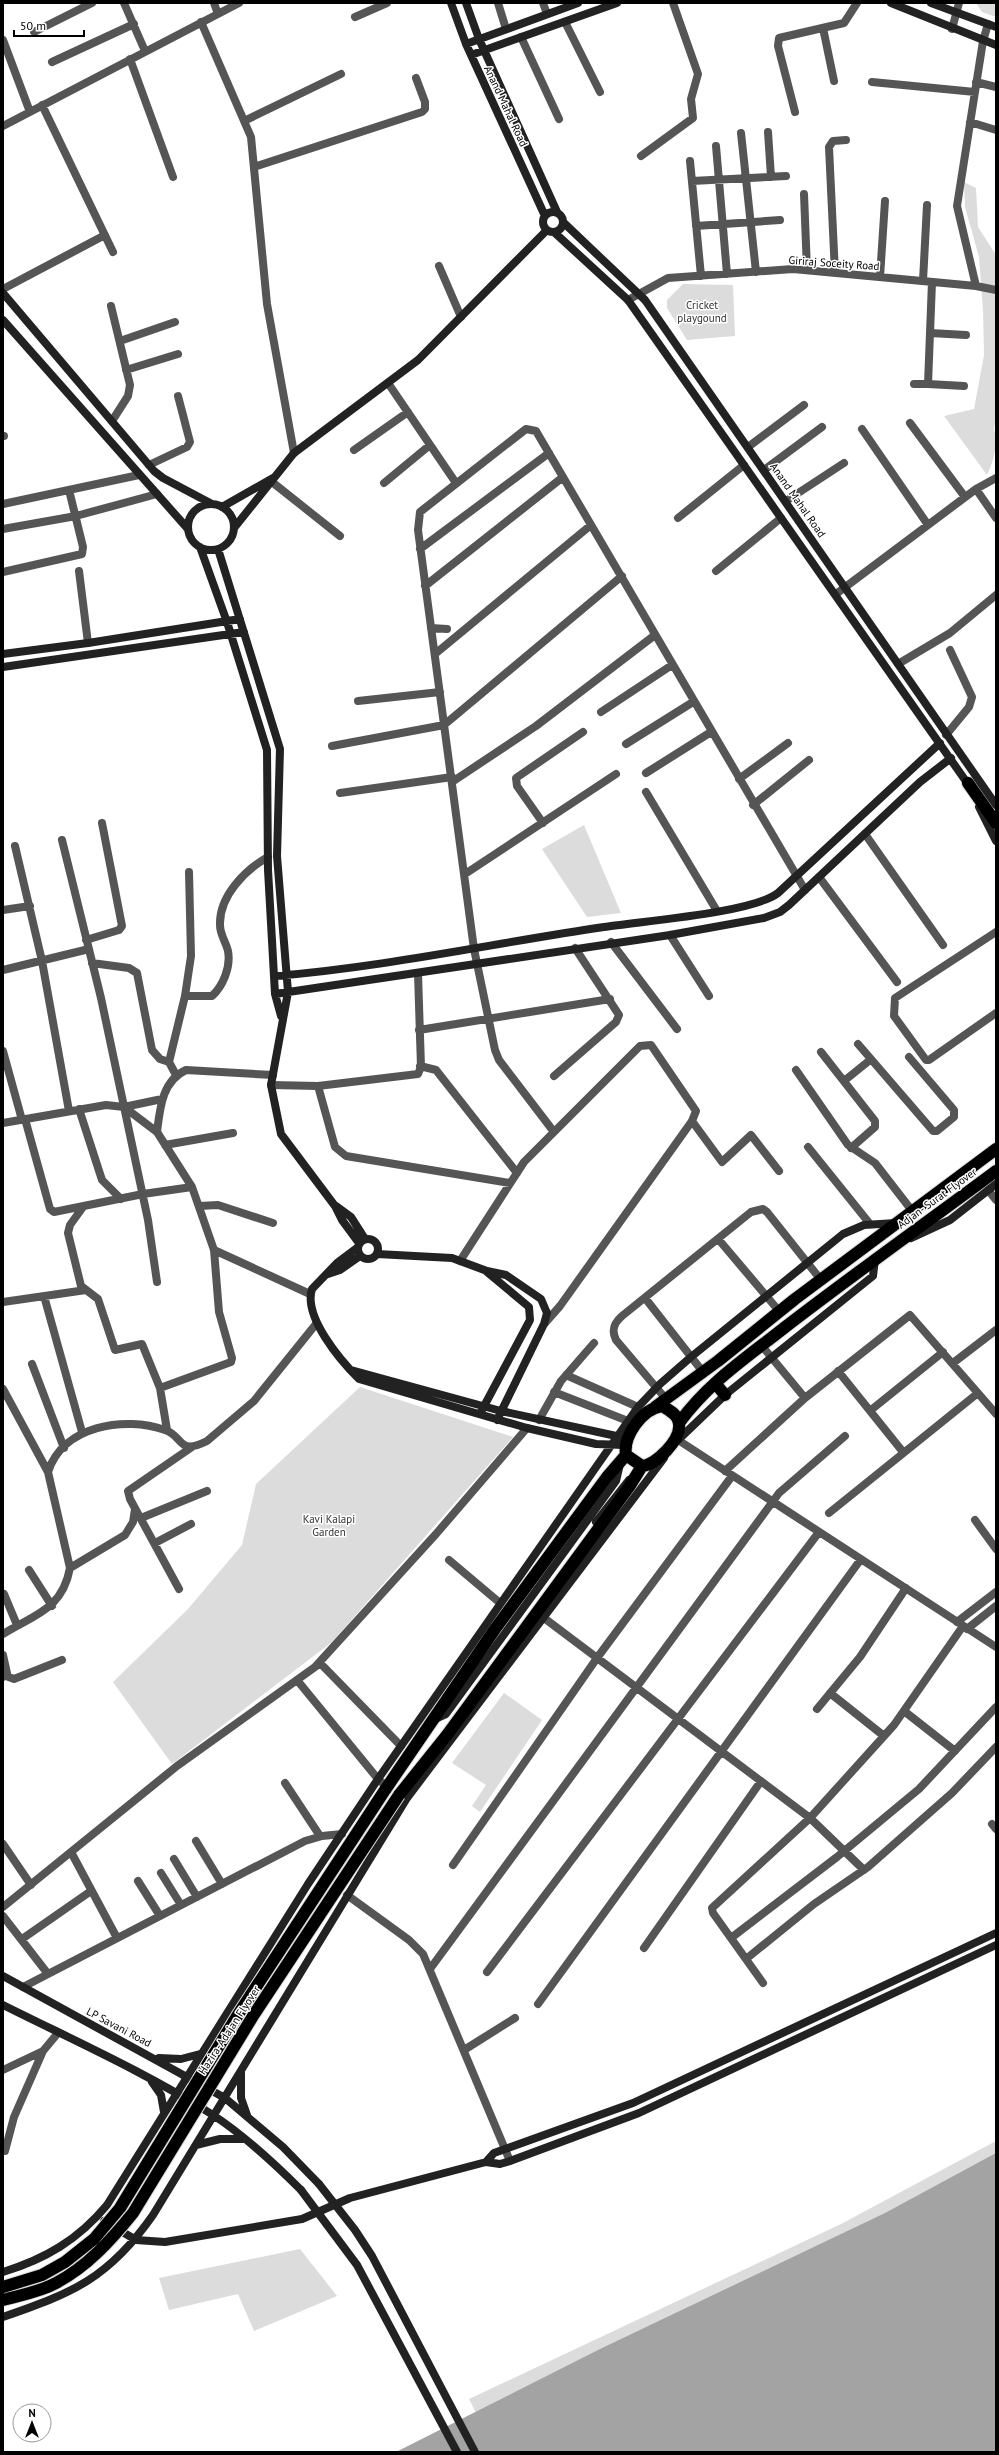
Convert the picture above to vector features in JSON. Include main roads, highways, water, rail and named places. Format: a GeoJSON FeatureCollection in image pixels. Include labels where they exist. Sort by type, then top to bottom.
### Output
{"type":"FeatureCollection","features":[{"type":"Feature","properties":{"kind":"highway"},"geometry":{"type":"LineString","coordinates":[[968,783],[994,820]]}},
{"type":"Feature","properties":{"kind":"highway","name":"Hazira-Adajan Flyover"},"geometry":{"type":"LineString","coordinates":[[3,2286],[42,2275],[66,2262],[94,2239],[120,2208],[239,2013],[386,1789],[495,1629],[623,1447],[638,1423],[666,1399],[779,1312],[996,1149]]}},
{"type":"Feature","properties":{"kind":"highway","name":"Adjan- Surat Flyover"},"geometry":{"type":"LineString","coordinates":[[679,1423],[704,1391],[875,1260],[996,1171]]}},
{"type":"Feature","properties":{"kind":"highway"},"geometry":{"type":"LineString","coordinates":[[715,1383],[725,1396]]}},
{"type":"Feature","properties":{"kind":"highway"},"geometry":{"type":"LineString","coordinates":[[623,1447],[640,1469],[656,1462],[676,1439],[679,1423],[669,1410],[662,1406],[656,1407]]}},
{"type":"Feature","properties":{"kind":"highway","name":"Hazira-Adajan Flyover"},"geometry":{"type":"LineString","coordinates":[[3,2300],[55,2284],[82,2267],[110,2240],[133,2213],[253,2016],[399,1795],[447,1734],[629,1487],[640,1469]]}},
{"type":"Feature","properties":{"kind":"park label","name":"Cricket playgound"},"geometry":{"type":"Point","coordinates":[702,311]}},
{"type":"Feature","properties":{"kind":"park label","name":"Kavi Kalapi Garden"},"geometry":{"type":"Point","coordinates":[329,1525]}}]}
